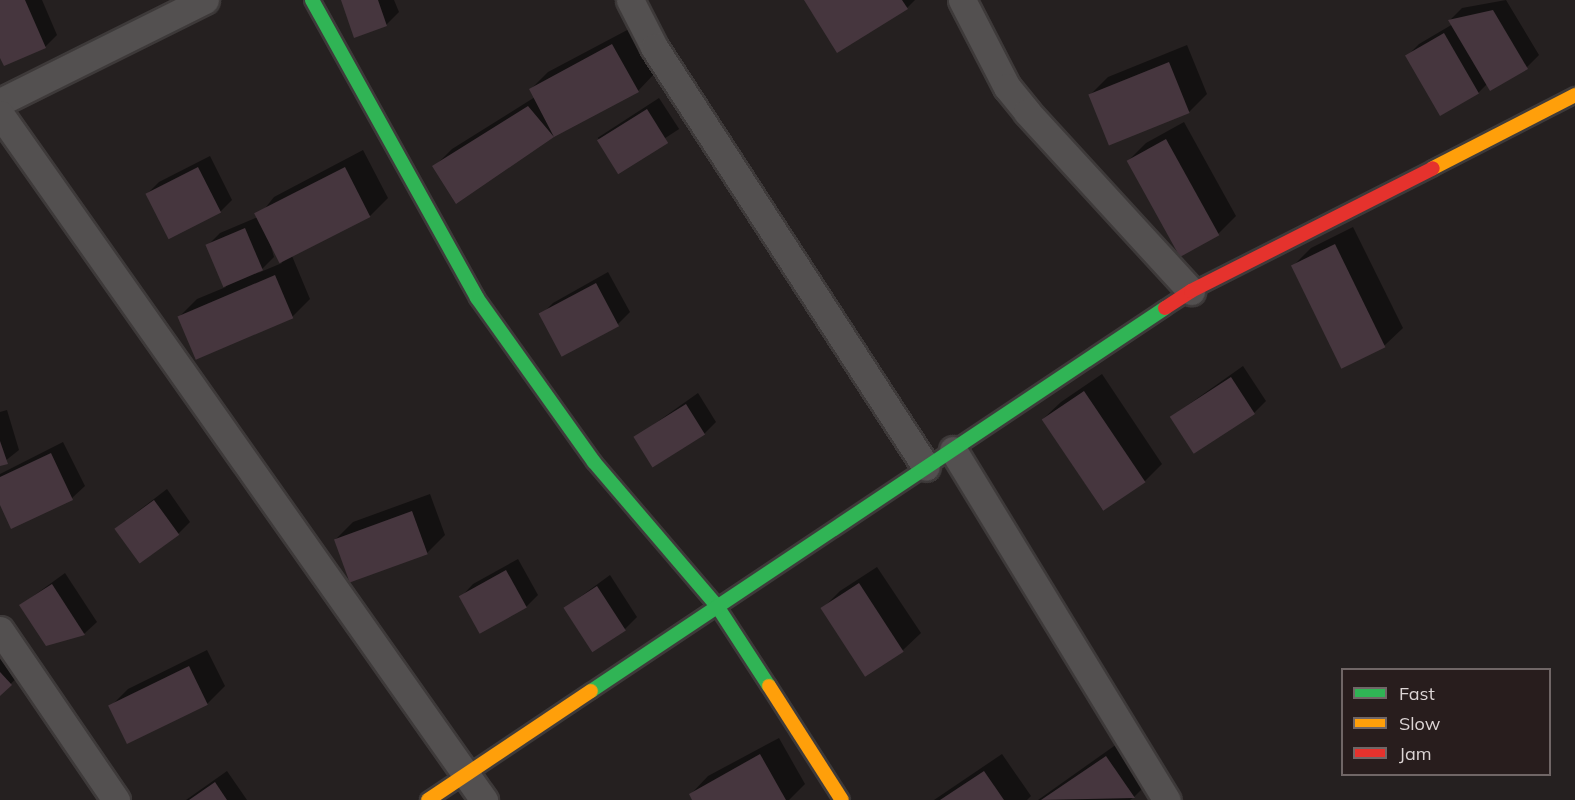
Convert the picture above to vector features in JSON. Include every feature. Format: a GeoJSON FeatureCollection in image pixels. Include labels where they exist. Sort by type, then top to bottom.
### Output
{"type":"FeatureCollection","features":[{"type":"Feature","properties":{"kind":"street"},"geometry":{"type":"LineString","coordinates":[[0,102],[205,0]]}},
{"type":"Feature","properties":{"kind":"street"},"geometry":{"type":"LineString","coordinates":[[312,0],[477,298],[594,462],[717,606],[842,800]]}},
{"type":"Feature","properties":{"kind":"street"},"geometry":{"type":"LineString","coordinates":[[630,0],[654,47],[926,468]]}},
{"type":"Feature","properties":{"kind":"street"},"geometry":{"type":"LineString","coordinates":[[962,0],[1007,87],[1027,112],[1191,291]]}},
{"type":"Feature","properties":{"kind":"street"},"geometry":{"type":"LineString","coordinates":[[428,800],[1191,291],[1575,95]]}},
{"type":"Feature","properties":{"kind":"street"},"geometry":{"type":"LineString","coordinates":[[0,114],[484,800]]}},
{"type":"Feature","properties":{"kind":"street"},"geometry":{"type":"LineString","coordinates":[[952,450],[1167,800]]}},
{"type":"Feature","properties":{"kind":"street"},"geometry":{"type":"LineString","coordinates":[[0,630],[116,800]]}},
{"type":"Feature","properties":{"kind":"building"},"geometry":{"type":"Polygon","coordinates":[[[0,0],[25,0],[46,48],[4,66],[0,58],[0,0]]]}},
{"type":"Feature","properties":{"kind":"building"},"geometry":{"type":"Polygon","coordinates":[[[341,0],[378,0],[387,26],[354,38],[341,0]]]}},
{"type":"Feature","properties":{"kind":"building"},"geometry":{"type":"Polygon","coordinates":[[[804,0],[902,0],[908,9],[837,53],[804,0]]]}},
{"type":"Feature","properties":{"kind":"building"},"geometry":{"type":"Polygon","coordinates":[[[1493,10],[1528,69],[1490,91],[1448,20],[1493,10]]]}},
{"type":"Feature","properties":{"kind":"building"},"geometry":{"type":"Polygon","coordinates":[[[1444,33],[1479,94],[1440,116],[1405,56],[1444,33]]]}},
{"type":"Feature","properties":{"kind":"building"},"geometry":{"type":"Polygon","coordinates":[[[612,44],[639,92],[554,137],[529,89],[612,44]]]}},
{"type":"Feature","properties":{"kind":"building"},"geometry":{"type":"Polygon","coordinates":[[[1169,62],[1190,113],[1109,146],[1088,95],[1169,62]]]}},
{"type":"Feature","properties":{"kind":"building"},"geometry":{"type":"Polygon","coordinates":[[[528,106],[554,137],[456,204],[432,166],[528,106]]]}},
{"type":"Feature","properties":{"kind":"building"},"geometry":{"type":"Polygon","coordinates":[[[647,109],[668,143],[618,174],[597,140],[647,109]]]}},
{"type":"Feature","properties":{"kind":"building"},"geometry":{"type":"Polygon","coordinates":[[[1166,139],[1219,235],[1180,257],[1127,161],[1166,139]]]}},
{"type":"Feature","properties":{"kind":"building"},"geometry":{"type":"Polygon","coordinates":[[[198,167],[221,212],[169,239],[145,194],[198,167]]]}},
{"type":"Feature","properties":{"kind":"building"},"geometry":{"type":"Polygon","coordinates":[[[345,167],[370,217],[280,263],[254,213],[345,167]]]}},
{"type":"Feature","properties":{"kind":"building"},"geometry":{"type":"Polygon","coordinates":[[[245,228],[263,270],[223,287],[205,245],[245,228]]]}},
{"type":"Feature","properties":{"kind":"building"},"geometry":{"type":"Polygon","coordinates":[[[1335,244],[1385,347],[1341,369],[1291,265],[1335,244]]]}},
{"type":"Feature","properties":{"kind":"building"},"geometry":{"type":"Polygon","coordinates":[[[275,275],[293,318],[196,360],[177,316],[275,275]]]}},
{"type":"Feature","properties":{"kind":"building"},"geometry":{"type":"Polygon","coordinates":[[[596,283],[619,326],[562,357],[539,314],[596,283]]]}},
{"type":"Feature","properties":{"kind":"building"},"geometry":{"type":"Polygon","coordinates":[[[1231,377],[1255,414],[1194,454],[1170,417],[1231,377]]]}},
{"type":"Feature","properties":{"kind":"building"},"geometry":{"type":"Polygon","coordinates":[[[1084,391],[1146,482],[1103,511],[1042,420],[1084,391]]]}},
{"type":"Feature","properties":{"kind":"building"},"geometry":{"type":"Polygon","coordinates":[[[686,404],[705,435],[652,467],[633,437],[686,404]]]}},
{"type":"Feature","properties":{"kind":"building"},"geometry":{"type":"Polygon","coordinates":[[[0,441],[8,464],[0,466],[0,441]]]}},
{"type":"Feature","properties":{"kind":"building"},"geometry":{"type":"Polygon","coordinates":[[[51,453],[73,500],[11,529],[0,505],[0,477],[51,453]]]}},
{"type":"Feature","properties":{"kind":"building"},"geometry":{"type":"Polygon","coordinates":[[[154,500],[179,535],[140,564],[114,529],[154,500]]]}},
{"type":"Feature","properties":{"kind":"building"},"geometry":{"type":"Polygon","coordinates":[[[412,511],[428,554],[350,583],[334,539],[412,511]]]}},
{"type":"Feature","properties":{"kind":"building"},"geometry":{"type":"Polygon","coordinates":[[[506,570],[527,608],[480,634],[459,596],[506,570]]]}},
{"type":"Feature","properties":{"kind":"building"},"geometry":{"type":"Polygon","coordinates":[[[859,583],[904,652],[865,677],[820,608],[859,583]]]}},
{"type":"Feature","properties":{"kind":"building"},"geometry":{"type":"Polygon","coordinates":[[[52,584],[85,635],[46,646],[19,605],[52,584]]]}},
{"type":"Feature","properties":{"kind":"building"},"geometry":{"type":"Polygon","coordinates":[[[597,586],[626,630],[592,652],[563,608],[597,586]]]}},
{"type":"Feature","properties":{"kind":"building"},"geometry":{"type":"Polygon","coordinates":[[[189,666],[208,705],[127,744],[108,705],[189,666]]]}},
{"type":"Feature","properties":{"kind":"building"},"geometry":{"type":"Polygon","coordinates":[[[0,672],[12,685],[0,696],[0,672]]]}},
{"type":"Feature","properties":{"kind":"building"},"geometry":{"type":"Polygon","coordinates":[[[760,754],[786,800],[692,800],[689,794],[760,754]]]}},
{"type":"Feature","properties":{"kind":"building"},"geometry":{"type":"Polygon","coordinates":[[[1106,756],[1135,798],[1041,800],[1106,756]]]}},
{"type":"Feature","properties":{"kind":"building"},"geometry":{"type":"Polygon","coordinates":[[[984,771],[1004,800],[940,800],[984,771]]]}},
{"type":"Feature","properties":{"kind":"building"},"geometry":{"type":"Polygon","coordinates":[[[215,782],[227,800],[189,800],[215,782]]]}},
{"type":"Feature","properties":{"kind":"traffic: fast"},"geometry":{"type":"LineString","coordinates":[[312,0],[477,298],[594,462],[717,606],[769,686]]}},
{"type":"Feature","properties":{"kind":"traffic: fast"},"geometry":{"type":"LineString","coordinates":[[591,691],[1165,308]]}},
{"type":"Feature","properties":{"kind":"traffic: slow"},"geometry":{"type":"LineString","coordinates":[[1433,168],[1575,95]]}},
{"type":"Feature","properties":{"kind":"traffic: slow"},"geometry":{"type":"LineString","coordinates":[[769,686],[842,800]]}},
{"type":"Feature","properties":{"kind":"traffic: slow"},"geometry":{"type":"LineString","coordinates":[[428,800],[591,691]]}},
{"type":"Feature","properties":{"kind":"traffic: jam"},"geometry":{"type":"LineString","coordinates":[[1165,308],[1191,291],[1433,168]]}}]}
